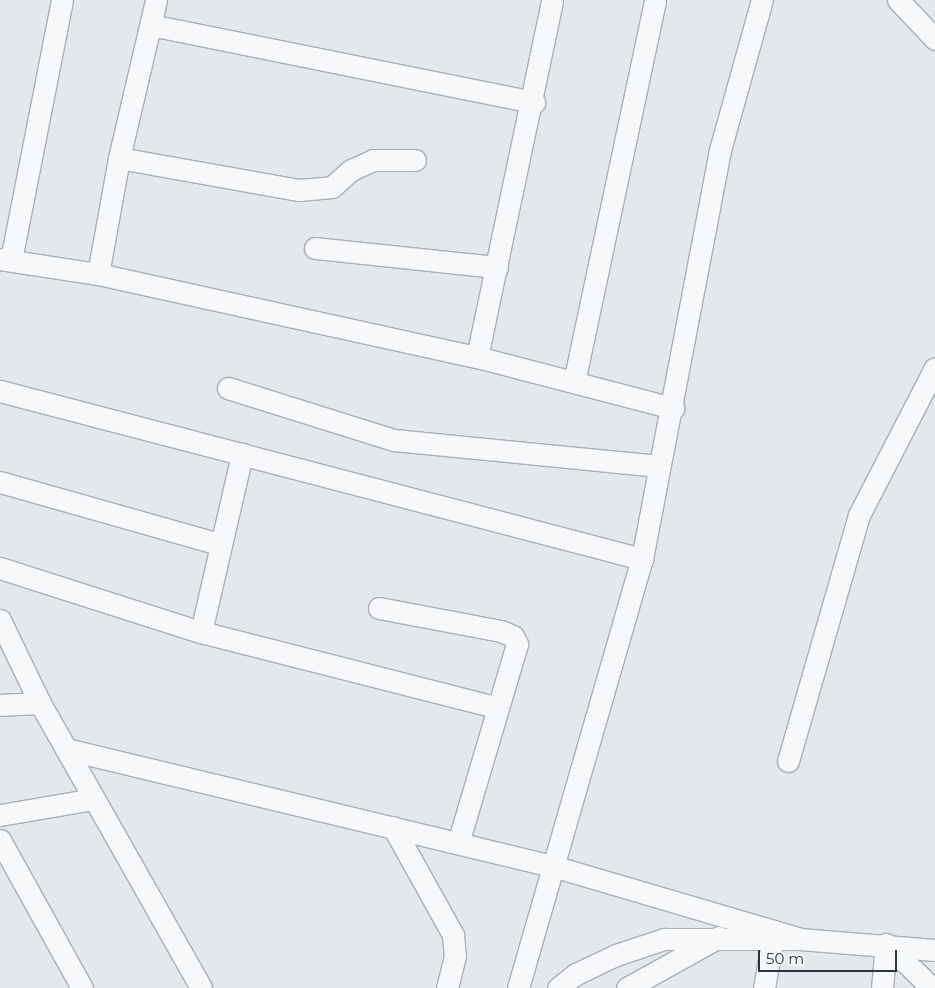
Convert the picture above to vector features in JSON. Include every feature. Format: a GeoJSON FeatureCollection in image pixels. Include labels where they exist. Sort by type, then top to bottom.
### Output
{"type":"FeatureCollection","features":[{"type":"Feature","properties":{"kind":"street"},"geometry":{"type":"LineString","coordinates":[[62,0],[5,260],[98,274],[477,357],[673,408]]}},
{"type":"Feature","properties":{"kind":"street"},"geometry":{"type":"LineString","coordinates":[[98,274],[119,158],[156,0]]}},
{"type":"Feature","properties":{"kind":"street"},"geometry":{"type":"LineString","coordinates":[[477,357],[534,102],[552,0]]}},
{"type":"Feature","properties":{"kind":"street"},"geometry":{"type":"LineString","coordinates":[[574,382],[655,0]]}},
{"type":"Feature","properties":{"kind":"street"},"geometry":{"type":"LineString","coordinates":[[518,988],[556,867],[642,559],[659,466],[673,408],[720,150],[762,0]]}},
{"type":"Feature","properties":{"kind":"street"},"geometry":{"type":"LineString","coordinates":[[909,4],[935,39]]}},
{"type":"Feature","properties":{"kind":"street"},"geometry":{"type":"LineString","coordinates":[[151,25],[534,102]]}},
{"type":"Feature","properties":{"kind":"street"},"geometry":{"type":"LineString","coordinates":[[119,158],[299,190],[332,187],[351,170],[373,160],[415,160]]}},
{"type":"Feature","properties":{"kind":"street"},"geometry":{"type":"LineString","coordinates":[[315,248],[497,267]]}},
{"type":"Feature","properties":{"kind":"street"},"geometry":{"type":"LineString","coordinates":[[788,761],[859,515],[935,368]]}},
{"type":"Feature","properties":{"kind":"street"},"geometry":{"type":"LineString","coordinates":[[228,388],[394,440],[659,466]]}},
{"type":"Feature","properties":{"kind":"street"},"geometry":{"type":"LineString","coordinates":[[0,391],[642,559]]}},
{"type":"Feature","properties":{"kind":"street"},"geometry":{"type":"LineString","coordinates":[[200,632],[219,544],[242,454]]}},
{"type":"Feature","properties":{"kind":"street"},"geometry":{"type":"LineString","coordinates":[[0,482],[219,544]]}},
{"type":"Feature","properties":{"kind":"street"},"geometry":{"type":"LineString","coordinates":[[0,568],[200,632],[496,707]]}},
{"type":"Feature","properties":{"kind":"street"},"geometry":{"type":"LineString","coordinates":[[379,608],[513,636],[518,644],[496,707],[458,843]]}},
{"type":"Feature","properties":{"kind":"street"},"geometry":{"type":"LineString","coordinates":[[0,620],[40,703],[201,988]]}},
{"type":"Feature","properties":{"kind":"street"},"geometry":{"type":"LineString","coordinates":[[0,705],[40,703]]}},
{"type":"Feature","properties":{"kind":"street"},"geometry":{"type":"LineString","coordinates":[[66,749],[556,867],[773,935],[935,950]]}},
{"type":"Feature","properties":{"kind":"street"},"geometry":{"type":"LineString","coordinates":[[0,815],[94,799]]}},
{"type":"Feature","properties":{"kind":"street"},"geometry":{"type":"LineString","coordinates":[[393,828],[453,935],[455,956],[447,988]]}},
{"type":"Feature","properties":{"kind":"street"},"geometry":{"type":"LineString","coordinates":[[0,840],[82,988]]}},
{"type":"Feature","properties":{"kind":"street"},"geometry":{"type":"LineString","coordinates":[[558,988],[616,955],[664,939],[773,935]]}},
{"type":"Feature","properties":{"kind":"street"},"geometry":{"type":"LineString","coordinates":[[764,988],[773,935]]}},
{"type":"Feature","properties":{"kind":"street"},"geometry":{"type":"LineString","coordinates":[[627,988],[719,936]]}},
{"type":"Feature","properties":{"kind":"street"},"geometry":{"type":"LineString","coordinates":[[882,988],[886,944]]}},
{"type":"Feature","properties":{"kind":"street"},"geometry":{"type":"LineString","coordinates":[[886,944],[932,988]]}}]}
